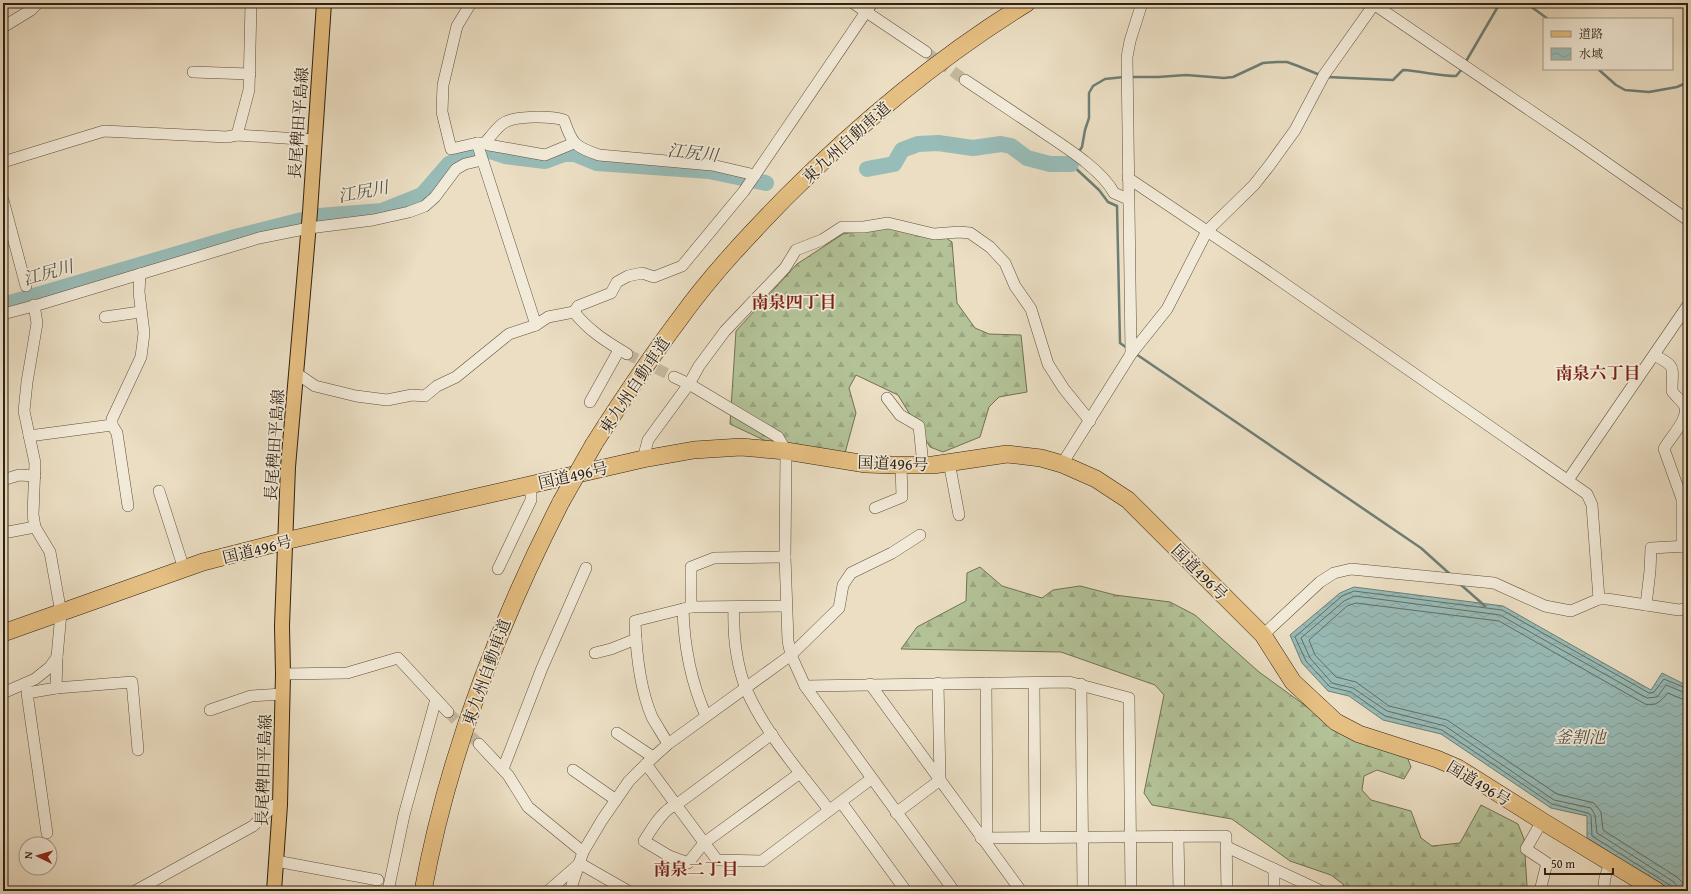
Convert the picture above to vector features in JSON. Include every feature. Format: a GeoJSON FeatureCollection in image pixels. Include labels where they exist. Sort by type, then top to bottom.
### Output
{"type":"FeatureCollection","features":[{"type":"Feature","properties":{"kind":"highway","name":"東九州自動車道"},"geometry":{"type":"LineString","coordinates":[[423,891],[429,861],[454,763],[478,688],[505,620],[530,564],[561,502],[594,444],[633,385],[681,316],[756,228],[841,144],[889,103],[978,34],[1027,3]]}},
{"type":"Feature","properties":{"kind":"highway","name":"国道496号"},"geometry":{"type":"LineString","coordinates":[[3,633],[203,562],[285,541],[643,458],[694,450],[741,447],[786,451],[866,464],[923,465],[1007,454],[1040,458],[1062,464],[1096,479],[1128,500],[1263,635],[1293,682],[1336,722],[1359,734],[1436,758],[1458,768],[1542,822],[1657,891]]}},
{"type":"Feature","properties":{"kind":"main road","name":"長尾稗田平島線"},"geometry":{"type":"LineString","coordinates":[[274,891],[280,805],[283,694],[282,626],[290,446],[309,228],[324,3]]}},
{"type":"Feature","properties":{"kind":"street"},"geometry":{"type":"LineString","coordinates":[[3,27],[31,10],[38,3]]}},
{"type":"Feature","properties":{"kind":"street"},"geometry":{"type":"LineString","coordinates":[[237,135],[249,90],[251,3]]}},
{"type":"Feature","properties":{"kind":"street"},"geometry":{"type":"LineString","coordinates":[[471,3],[457,26],[443,85],[442,112],[452,149],[481,143],[545,154],[574,143]]}},
{"type":"Feature","properties":{"kind":"street"},"geometry":{"type":"LineString","coordinates":[[853,3],[869,7],[926,52]]}},
{"type":"Feature","properties":{"kind":"street"},"geometry":{"type":"LineString","coordinates":[[1131,354],[1127,57],[1130,41],[1142,3]]}},
{"type":"Feature","properties":{"kind":"street"},"geometry":{"type":"LineString","coordinates":[[1062,464],[1131,354],[1167,309],[1207,231],[1254,185],[1269,166],[1295,130],[1324,75],[1374,3],[1688,220]]}},
{"type":"Feature","properties":{"kind":"street"},"geometry":{"type":"LineString","coordinates":[[296,373],[315,386],[356,396],[388,400],[412,395],[425,396],[437,386],[456,377],[508,334],[536,325],[548,317],[574,312],[578,306],[611,293],[617,282],[628,276],[642,273],[654,277],[682,266],[744,191],[869,7]]}},
{"type":"Feature","properties":{"kind":"street"},"geometry":{"type":"LineString","coordinates":[[193,72],[250,74]]}},
{"type":"Feature","properties":{"kind":"street"},"geometry":{"type":"LineString","coordinates":[[965,80],[1074,153],[1104,178],[1114,193],[1128,199]]}},
{"type":"Feature","properties":{"kind":"street"},"geometry":{"type":"LineString","coordinates":[[481,143],[503,124],[514,118],[556,118],[564,120],[574,143],[587,151],[599,155],[712,165],[755,175]]}},
{"type":"Feature","properties":{"kind":"street"},"geometry":{"type":"LineString","coordinates":[[3,162],[104,131],[227,137],[237,135],[314,140]]}},
{"type":"Feature","properties":{"kind":"street"},"geometry":{"type":"LineString","coordinates":[[481,143],[482,160],[536,325]]}},
{"type":"Feature","properties":{"kind":"street"},"geometry":{"type":"LineString","coordinates":[[3,314],[259,238],[309,228],[373,220],[409,212],[425,206],[435,197],[456,169],[465,164],[482,160]]}},
{"type":"Feature","properties":{"kind":"street"},"geometry":{"type":"LineString","coordinates":[[1128,178],[1588,494],[1591,499],[1599,599]]}},
{"type":"Feature","properties":{"kind":"street"},"geometry":{"type":"LineString","coordinates":[[3,200],[26,286]]}},
{"type":"Feature","properties":{"kind":"street"},"geometry":{"type":"LineString","coordinates":[[643,458],[648,440],[689,384],[699,366],[725,331],[785,268],[796,250],[822,240],[842,227],[888,223],[934,234],[959,232],[970,233],[990,248],[1005,263],[1015,286],[1031,309],[1048,364],[1064,389],[1090,420]]}},
{"type":"Feature","properties":{"kind":"street"},"geometry":{"type":"LineString","coordinates":[[128,506],[117,433],[112,425],[112,419],[141,357],[144,333],[140,312],[140,274]]}},
{"type":"Feature","properties":{"kind":"street"},"geometry":{"type":"LineString","coordinates":[[34,305],[37,323],[24,402],[24,411],[35,463],[32,505],[35,527],[50,552],[61,613],[56,688]]}},
{"type":"Feature","properties":{"kind":"street"},"geometry":{"type":"LineString","coordinates":[[1568,480],[1688,305]]}},
{"type":"Feature","properties":{"kind":"street"},"geometry":{"type":"LineString","coordinates":[[105,317],[140,312]]}},
{"type":"Feature","properties":{"kind":"street"},"geometry":{"type":"LineString","coordinates":[[574,312],[581,321],[600,339],[623,352],[590,402]]}},
{"type":"Feature","properties":{"kind":"street"},"geometry":{"type":"LineString","coordinates":[[1646,605],[1650,571],[1650,548],[1685,546],[1682,499],[1664,449],[1677,432],[1685,413],[1685,408],[1672,391],[1672,367],[1668,362],[1654,354]]}},
{"type":"Feature","properties":{"kind":"street"},"geometry":{"type":"LineString","coordinates":[[674,378],[689,384],[778,437],[786,451],[786,606],[788,640],[791,655],[804,686],[954,891]]}},
{"type":"Feature","properties":{"kind":"street"},"geometry":{"type":"LineString","coordinates":[[887,398],[900,415],[919,426],[923,465]]}},
{"type":"Feature","properties":{"kind":"street"},"geometry":{"type":"LineString","coordinates":[[29,436],[112,425]]}},
{"type":"Feature","properties":{"kind":"street"},"geometry":{"type":"LineString","coordinates":[[949,462],[959,515]]}},
{"type":"Feature","properties":{"kind":"street"},"geometry":{"type":"LineString","coordinates":[[875,508],[902,497],[901,465]]}},
{"type":"Feature","properties":{"kind":"street"},"geometry":{"type":"LineString","coordinates":[[3,480],[19,475],[35,476]]}},
{"type":"Feature","properties":{"kind":"street"},"geometry":{"type":"LineString","coordinates":[[498,569],[531,500],[531,485]]}},
{"type":"Feature","properties":{"kind":"street"},"geometry":{"type":"LineString","coordinates":[[159,491],[184,569]]}},
{"type":"Feature","properties":{"kind":"street"},"geometry":{"type":"LineString","coordinates":[[3,533],[35,527]]}},
{"type":"Feature","properties":{"kind":"street"},"geometry":{"type":"LineString","coordinates":[[570,891],[583,852],[602,820],[629,782],[650,760],[668,744],[791,655],[839,608],[843,585],[851,573],[892,553],[920,535]]}},
{"type":"Feature","properties":{"kind":"street"},"geometry":{"type":"LineString","coordinates":[[706,716],[693,681],[684,631],[691,567],[714,558],[785,557]]}},
{"type":"Feature","properties":{"kind":"street"},"geometry":{"type":"LineString","coordinates":[[503,769],[542,668],[586,568]]}},
{"type":"Feature","properties":{"kind":"street"},"geometry":{"type":"LineString","coordinates":[[1263,635],[1320,582],[1334,573],[1351,569],[1494,583],[1545,606],[1571,611],[1599,599],[1608,599],[1679,610],[1688,608]]}},
{"type":"Feature","properties":{"kind":"street"},"geometry":{"type":"LineString","coordinates":[[668,744],[652,717],[648,705],[640,671],[635,621],[687,608],[786,606]]}},
{"type":"Feature","properties":{"kind":"street"},"geometry":{"type":"LineString","coordinates":[[734,607],[733,627],[735,647],[746,688],[760,716],[772,734],[829,810]]}},
{"type":"Feature","properties":{"kind":"street"},"geometry":{"type":"LineString","coordinates":[[595,653],[611,649],[636,639]]}},
{"type":"Feature","properties":{"kind":"street"},"geometry":{"type":"LineString","coordinates":[[3,693],[35,680],[50,667],[57,657]]}},
{"type":"Feature","properties":{"kind":"street"},"geometry":{"type":"LineString","coordinates":[[283,674],[347,673],[398,658],[448,712]]}},
{"type":"Feature","properties":{"kind":"street"},"geometry":{"type":"LineString","coordinates":[[47,833],[27,693],[56,688],[132,682],[138,750]]}},
{"type":"Feature","properties":{"kind":"street"},"geometry":{"type":"LineString","coordinates":[[804,686],[1069,682],[1129,698],[1131,891]]}},
{"type":"Feature","properties":{"kind":"street"},"geometry":{"type":"LineString","coordinates":[[938,683],[940,780]]}},
{"type":"Feature","properties":{"kind":"street"},"geometry":{"type":"LineString","coordinates":[[981,838],[987,830],[986,683]]}},
{"type":"Feature","properties":{"kind":"street"},"geometry":{"type":"LineString","coordinates":[[1034,683],[1035,837]]}},
{"type":"Feature","properties":{"kind":"street"},"geometry":{"type":"LineString","coordinates":[[870,684],[1021,891]]}},
{"type":"Feature","properties":{"kind":"street"},"geometry":{"type":"LineString","coordinates":[[1081,684],[1084,836],[1083,891]]}},
{"type":"Feature","properties":{"kind":"street"},"geometry":{"type":"LineString","coordinates":[[210,710],[251,696],[283,694]]}},
{"type":"Feature","properties":{"kind":"street"},"geometry":{"type":"LineString","coordinates":[[388,891],[404,815],[436,700]]}},
{"type":"Feature","properties":{"kind":"street"},"geometry":{"type":"LineString","coordinates":[[617,733],[650,760],[676,805],[717,860],[762,861],[871,779]]}},
{"type":"Feature","properties":{"kind":"street"},"geometry":{"type":"LineString","coordinates":[[772,734],[676,805],[671,806],[655,824],[644,841],[669,856],[688,863],[704,842],[800,772]]}},
{"type":"Feature","properties":{"kind":"street"},"geometry":{"type":"LineString","coordinates":[[479,744],[503,769],[528,807],[583,852]]}},
{"type":"Feature","properties":{"kind":"street"},"geometry":{"type":"LineString","coordinates":[[573,770],[616,800]]}},
{"type":"Feature","properties":{"kind":"street"},"geometry":{"type":"LineString","coordinates":[[896,813],[940,780]]}},
{"type":"Feature","properties":{"kind":"street"},"geometry":{"type":"LineString","coordinates":[[841,802],[906,891]]}},
{"type":"Feature","properties":{"kind":"street"},"geometry":{"type":"LineString","coordinates":[[135,891],[253,826],[274,805],[280,805]]}},
{"type":"Feature","properties":{"kind":"street"},"geometry":{"type":"LineString","coordinates":[[1540,891],[1547,863],[1526,848],[1542,822]]}},
{"type":"Feature","properties":{"kind":"street"},"geometry":{"type":"LineString","coordinates":[[1178,836],[1179,891]]}},
{"type":"Feature","properties":{"kind":"street"},"geometry":{"type":"LineString","coordinates":[[981,838],[1226,836],[1227,891]]}},
{"type":"Feature","properties":{"kind":"street"},"geometry":{"type":"LineString","coordinates":[[1227,847],[1321,891]]}},
{"type":"Feature","properties":{"kind":"street"},"geometry":{"type":"LineString","coordinates":[[276,861],[378,880]]}},
{"type":"Feature","properties":{"kind":"street"},"geometry":{"type":"LineString","coordinates":[[548,891],[579,863]]}},
{"type":"Feature","properties":{"kind":"street"},"geometry":{"type":"LineString","coordinates":[[579,863],[628,891]]}},
{"type":"Feature","properties":{"kind":"street"},"geometry":{"type":"LineString","coordinates":[[1604,891],[1606,872],[1611,864]]}},
{"type":"Feature","properties":{"kind":"street"},"geometry":{"type":"LineString","coordinates":[[1274,869],[1274,891]]}},
{"type":"Feature","properties":{"kind":"green space"},"geometry":{"type":"Polygon","coordinates":[[[885,227],[940,234],[952,242],[957,303],[975,328],[989,334],[1021,335],[1027,392],[999,397],[989,407],[980,437],[943,452],[930,447],[898,395],[856,375],[849,388],[856,413],[845,453],[768,442],[730,424],[736,331],[797,264],[843,234],[885,227]]]}},
{"type":"Feature","properties":{"kind":"green space"},"geometry":{"type":"Polygon","coordinates":[[[980,567],[1002,586],[1042,598],[1053,590],[1080,586],[1115,595],[1170,602],[1195,615],[1259,672],[1339,730],[1406,754],[1411,767],[1404,779],[1377,770],[1364,776],[1362,790],[1371,800],[1411,811],[1421,838],[1432,846],[1460,843],[1481,805],[1518,824],[1524,839],[1527,886],[1531,891],[1345,891],[1343,884],[1331,875],[1290,861],[1232,819],[1152,805],[1144,793],[1164,695],[1155,685],[1061,652],[901,649],[917,627],[966,601],[967,573],[980,567]]]}},
{"type":"Feature","properties":{"kind":"water","name":"釜割池"},"geometry":{"type":"Polygon","coordinates":[[[1354,587],[1503,606],[1651,690],[1662,673],[1688,686],[1688,891],[1672,891],[1587,838],[1587,816],[1551,808],[1441,734],[1383,720],[1349,696],[1328,691],[1302,663],[1290,635],[1340,593],[1354,587]]]}},
{"type":"Feature","properties":{"kind":"waterway"},"geometry":{"type":"LineString","coordinates":[[1465,63],[1500,3]]}},
{"type":"Feature","properties":{"kind":"waterway"},"geometry":{"type":"LineString","coordinates":[[1526,3],[1547,18]]}},
{"type":"Feature","properties":{"kind":"waterway"},"geometry":{"type":"LineString","coordinates":[[1131,77],[1186,75],[1224,78],[1233,77],[1263,63],[1277,62],[1287,62],[1320,75]]}},
{"type":"Feature","properties":{"kind":"waterway"},"geometry":{"type":"LineString","coordinates":[[1327,77],[1393,80],[1403,70],[1456,76],[1463,68]]}},
{"type":"Feature","properties":{"kind":"waterway"},"geometry":{"type":"LineString","coordinates":[[1599,70],[1616,85],[1625,90],[1649,92],[1677,87],[1688,82]]}},
{"type":"Feature","properties":{"kind":"waterway"},"geometry":{"type":"LineString","coordinates":[[1078,153],[1082,147],[1089,118],[1089,93],[1093,86],[1105,79],[1124,77]]}},
{"type":"Feature","properties":{"kind":"waterway","name":"江尻川"},"geometry":{"type":"LineString","coordinates":[[867,169],[894,164],[902,150],[918,144],[938,143],[973,148],[1001,144],[1011,146],[1027,158],[1050,164],[1071,164]]}},
{"type":"Feature","properties":{"kind":"waterway","name":"江尻川"},"geometry":{"type":"LineString","coordinates":[[3,305],[235,237],[298,221],[319,216],[382,211],[422,195],[449,164],[472,153],[490,151],[505,156],[545,161],[564,154],[575,154],[597,163],[709,171],[766,183]]}},
{"type":"Feature","properties":{"kind":"waterway"},"geometry":{"type":"LineString","coordinates":[[1075,159],[1071,164],[1099,190],[1108,202],[1117,206],[1120,343],[1127,348]]}},
{"type":"Feature","properties":{"kind":"waterway"},"geometry":{"type":"LineString","coordinates":[[1136,354],[1421,548],[1451,575]]}},
{"type":"Feature","properties":{"kind":"waterway"},"geometry":{"type":"LineString","coordinates":[[1460,584],[1485,606]]}},
{"type":"Feature","properties":{"kind":"tunnel"},"geometry":{"type":"LineString","coordinates":[[926,52],[965,80]]}},
{"type":"Feature","properties":{"kind":"tunnel"},"geometry":{"type":"LineString","coordinates":[[627,354],[674,377]]}},
{"type":"Feature","properties":{"kind":"tunnel"},"geometry":{"type":"LineString","coordinates":[[448,712],[479,744]]}},
{"type":"Feature","properties":{"kind":"district","name":"南泉四丁目"},"geometry":{"type":"Point","coordinates":[794,301]}},
{"type":"Feature","properties":{"kind":"district","name":"南泉六丁目"},"geometry":{"type":"Point","coordinates":[1598,372]}},
{"type":"Feature","properties":{"kind":"district","name":"南泉二丁目"},"geometry":{"type":"Point","coordinates":[696,868]}}]}
